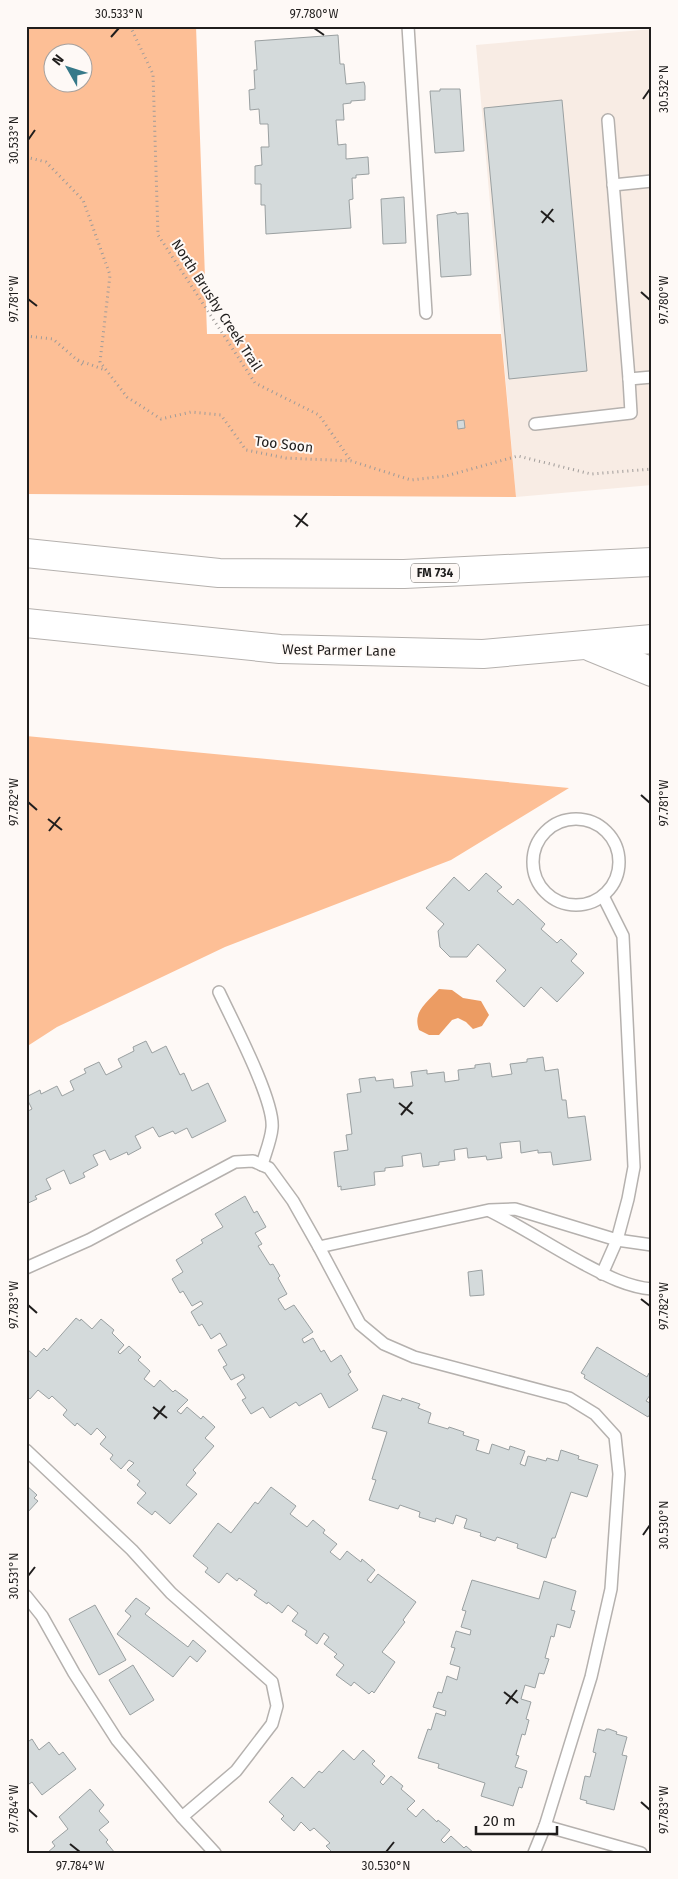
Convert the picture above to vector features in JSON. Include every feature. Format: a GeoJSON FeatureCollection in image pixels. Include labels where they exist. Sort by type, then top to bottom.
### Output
{"type":"FeatureCollection","features":[{"type":"Feature","properties":{"kind":"main road","name":"FM 734"},"geometry":{"type":"LineString","coordinates":[[26,553],[219,573],[404,574],[652,562]]}},
{"type":"Feature","properties":{"kind":"main road","name":"West Parmer Lane"},"geometry":{"type":"LineString","coordinates":[[26,624],[280,649],[483,654],[652,639]]}},
{"type":"Feature","properties":{"kind":"main road"},"geometry":{"type":"LineString","coordinates":[[584,645],[652,672]]}},
{"type":"Feature","properties":{"kind":"lane"},"geometry":{"type":"LineString","coordinates":[[408,26],[426,313]]}},
{"type":"Feature","properties":{"kind":"lane"},"geometry":{"type":"LineString","coordinates":[[535,424],[631,413],[608,120]]}},
{"type":"Feature","properties":{"kind":"lane"},"geometry":{"type":"LineString","coordinates":[[613,185],[652,181]]}},
{"type":"Feature","properties":{"kind":"lane"},"geometry":{"type":"LineString","coordinates":[[628,380],[652,376]]}},
{"type":"Feature","properties":{"kind":"lane"},"geometry":{"type":"LineString","coordinates":[[570,819],[584,820],[597,824],[608,833],[615,845],[619,858],[618,872],[613,885],[603,896],[591,903],[576,906],[562,904],[549,896],[539,886],[532,858],[536,844],[545,832],[556,823],[570,819]]}},
{"type":"Feature","properties":{"kind":"lane"},"geometry":{"type":"LineString","coordinates":[[602,1274],[617,1240],[634,1167],[623,936],[603,896]]}},
{"type":"Feature","properties":{"kind":"lane"},"geometry":{"type":"LineString","coordinates":[[219,992],[270,1108],[272,1128],[262,1166]]}},
{"type":"Feature","properties":{"kind":"lane"},"geometry":{"type":"LineString","coordinates":[[26,1268],[90,1240],[235,1162],[253,1161],[269,1168],[293,1202],[360,1324],[384,1344],[414,1357],[569,1398],[595,1414],[614,1436],[619,1474],[611,1589],[591,1677],[545,1826],[534,1853]]}},
{"type":"Feature","properties":{"kind":"lane"},"geometry":{"type":"LineString","coordinates":[[319,1247],[489,1210],[515,1209],[617,1240],[652,1245]]}},
{"type":"Feature","properties":{"kind":"lane"},"geometry":{"type":"LineString","coordinates":[[489,1210],[602,1274],[629,1285],[652,1288]]}},
{"type":"Feature","properties":{"kind":"lane"},"geometry":{"type":"LineString","coordinates":[[26,1450],[132,1550],[170,1593],[272,1682],[277,1706],[272,1724],[236,1771],[182,1817]]}},
{"type":"Feature","properties":{"kind":"lane"},"geometry":{"type":"LineString","coordinates":[[26,1596],[42,1616],[74,1673],[117,1740],[215,1853]]}},
{"type":"Feature","properties":{"kind":"lane"},"geometry":{"type":"LineString","coordinates":[[545,1826],[640,1853]]}},
{"type":"Feature","properties":{"kind":"path","name":"North Brushy Creek Trail"},"geometry":{"type":"LineString","coordinates":[[130,26],[153,74],[158,234],[255,383],[319,414],[351,461]]}},
{"type":"Feature","properties":{"kind":"path","name":"Too Soon"},"geometry":{"type":"LineString","coordinates":[[26,157],[46,162],[83,200],[110,276],[100,362],[127,397],[162,419],[191,412],[221,415],[246,450],[286,458],[351,461],[411,480],[446,476],[518,456],[591,474],[652,469]]}},
{"type":"Feature","properties":{"kind":"path"},"geometry":{"type":"LineString","coordinates":[[26,336],[53,339],[84,366]]}},
{"type":"Feature","properties":{"kind":"path"},"geometry":{"type":"LineString","coordinates":[[76,359],[107,371]]}},
{"type":"Feature","properties":{"kind":"shaded area"},"geometry":{"type":"Polygon","coordinates":[[[26,26],[196,26],[207,334],[501,334],[516,497],[26,494],[26,26]]]}},
{"type":"Feature","properties":{"kind":"shaded area"},"geometry":{"type":"Polygon","coordinates":[[[652,29],[652,485],[516,497],[476,45],[652,29]]]}},
{"type":"Feature","properties":{"kind":"shaded area"},"geometry":{"type":"Polygon","coordinates":[[[26,736],[569,788],[451,860],[225,947],[57,1027],[26,1047],[26,736]]]}},
{"type":"Feature","properties":{"kind":"shaded area"},"geometry":{"type":"Polygon","coordinates":[[[439,989],[452,990],[463,998],[481,1001],[489,1015],[482,1026],[473,1029],[466,1022],[458,1018],[452,1020],[439,1035],[429,1035],[419,1030],[417,1023],[419,1012],[439,989]]]}},
{"type":"Feature","properties":{"kind":"building"},"geometry":{"type":"Polygon","coordinates":[[[338,35],[340,64],[344,64],[346,84],[364,82],[365,86],[365,100],[351,101],[351,103],[343,104],[344,120],[336,120],[338,145],[346,144],[346,159],[368,157],[369,174],[356,175],[356,178],[352,178],[353,199],[349,200],[351,228],[266,234],[265,205],[261,205],[261,184],[255,184],[255,166],[262,165],[261,147],[269,147],[268,124],[260,124],[259,109],[250,110],[249,90],[255,89],[254,70],[257,70],[255,41],[338,35]]]}},
{"type":"Feature","properties":{"kind":"building"},"geometry":{"type":"Polygon","coordinates":[[[440,89],[460,89],[464,151],[435,153],[430,91],[440,91],[440,89]]]}},
{"type":"Feature","properties":{"kind":"building"},"geometry":{"type":"Polygon","coordinates":[[[562,100],[587,371],[509,379],[484,108],[562,100]]]}},
{"type":"Feature","properties":{"kind":"building"},"geometry":{"type":"Polygon","coordinates":[[[404,197],[406,243],[383,244],[381,199],[404,197]]]}},
{"type":"Feature","properties":{"kind":"building"},"geometry":{"type":"Polygon","coordinates":[[[456,212],[457,214],[468,213],[471,275],[441,277],[437,215],[456,212]]]}},
{"type":"Feature","properties":{"kind":"building"},"geometry":{"type":"Polygon","coordinates":[[[464,420],[465,428],[458,429],[457,421],[464,420]]]}},
{"type":"Feature","properties":{"kind":"building"},"geometry":{"type":"Polygon","coordinates":[[[486,873],[502,887],[497,891],[513,905],[518,899],[545,924],[541,929],[557,943],[561,939],[577,954],[571,961],[584,973],[557,1002],[541,987],[524,1007],[496,981],[506,970],[478,944],[467,957],[450,957],[440,947],[438,931],[444,924],[426,908],[454,877],[469,891],[486,873]]]}},
{"type":"Feature","properties":{"kind":"building"},"geometry":{"type":"Polygon","coordinates":[[[146,1041],[152,1053],[166,1046],[180,1075],[184,1073],[192,1091],[208,1083],[226,1121],[192,1138],[187,1128],[175,1134],[173,1131],[159,1137],[153,1127],[135,1136],[141,1148],[128,1155],[127,1152],[110,1160],[105,1150],[93,1155],[98,1165],[83,1173],[85,1177],[70,1184],[64,1170],[46,1179],[51,1189],[35,1196],[37,1199],[26,1204],[26,1112],[32,1109],[26,1097],[40,1090],[41,1094],[57,1086],[62,1096],[74,1090],[70,1081],[86,1073],[84,1069],[99,1062],[106,1075],[122,1067],[118,1059],[134,1051],[133,1047],[146,1041]]]}},
{"type":"Feature","properties":{"kind":"building"},"geometry":{"type":"Polygon","coordinates":[[[543,1057],[545,1071],[558,1069],[562,1100],[566,1100],[568,1118],[585,1116],[591,1160],[553,1165],[551,1152],[538,1153],[538,1150],[521,1153],[520,1141],[500,1143],[502,1158],[487,1160],[486,1156],[468,1158],[467,1148],[454,1150],[455,1160],[423,1167],[421,1153],[402,1156],[403,1166],[385,1168],[385,1171],[374,1172],[375,1185],[341,1190],[341,1186],[338,1187],[334,1152],[348,1150],[346,1135],[352,1134],[347,1094],[361,1092],[359,1079],[375,1077],[376,1081],[393,1079],[394,1088],[413,1086],[411,1072],[427,1070],[427,1074],[444,1072],[445,1082],[459,1080],[458,1070],[475,1068],[475,1065],[490,1063],[492,1077],[512,1074],[510,1064],[527,1062],[527,1059],[543,1057]]]}},
{"type":"Feature","properties":{"kind":"building"},"geometry":{"type":"Polygon","coordinates":[[[245,1196],[254,1213],[257,1211],[266,1227],[255,1233],[262,1244],[258,1246],[270,1265],[273,1264],[287,1294],[278,1299],[285,1310],[294,1305],[313,1332],[302,1339],[304,1343],[313,1338],[321,1352],[324,1350],[331,1362],[341,1355],[351,1372],[348,1374],[358,1390],[329,1408],[321,1393],[299,1406],[296,1402],[270,1418],[263,1407],[251,1414],[242,1400],[246,1398],[237,1384],[245,1378],[243,1374],[231,1380],[223,1367],[227,1365],[218,1350],[227,1345],[220,1333],[211,1339],[202,1324],[199,1326],[191,1312],[203,1304],[201,1301],[192,1306],[183,1291],[180,1293],[172,1279],[183,1272],[176,1260],[203,1243],[201,1240],[223,1227],[215,1214],[245,1196]]]}},
{"type":"Feature","properties":{"kind":"building"},"geometry":{"type":"Polygon","coordinates":[[[482,1270],[484,1295],[470,1296],[468,1272],[482,1270]]]}},
{"type":"Feature","properties":{"kind":"building"},"geometry":{"type":"Polygon","coordinates":[[[76,1318],[80,1321],[81,1319],[92,1329],[101,1319],[114,1330],[112,1333],[124,1345],[118,1352],[120,1354],[129,1346],[141,1357],[138,1360],[150,1371],[144,1379],[154,1387],[160,1380],[173,1392],[175,1390],[188,1400],[177,1411],[181,1414],[187,1407],[201,1419],[203,1416],[215,1427],[205,1438],[214,1446],[193,1470],[196,1473],[186,1485],[197,1494],[170,1524],[155,1511],[152,1515],[137,1503],[146,1493],[137,1485],[140,1481],[127,1470],[134,1463],[129,1460],[121,1469],[110,1459],[113,1455],[100,1444],[106,1437],[97,1428],[91,1435],[77,1423],[75,1426],[63,1415],[67,1410],[52,1396],[49,1399],[38,1390],[30,1399],[26,1395],[26,1348],[36,1357],[44,1348],[47,1351],[76,1318]]]}},
{"type":"Feature","properties":{"kind":"building"},"geometry":{"type":"Polygon","coordinates":[[[597,1347],[647,1377],[649,1373],[652,1374],[652,1392],[646,1401],[652,1404],[652,1411],[648,1417],[584,1378],[585,1375],[581,1373],[597,1347]]]}},
{"type":"Feature","properties":{"kind":"building"},"geometry":{"type":"Polygon","coordinates":[[[383,1395],[401,1401],[402,1398],[420,1404],[418,1408],[431,1413],[428,1423],[464,1432],[463,1435],[479,1440],[476,1450],[489,1454],[492,1444],[509,1450],[510,1446],[525,1451],[520,1464],[525,1466],[528,1456],[546,1461],[547,1458],[558,1461],[561,1450],[579,1456],[578,1459],[598,1465],[587,1497],[571,1492],[546,1558],[517,1548],[518,1544],[497,1537],[495,1541],[480,1536],[481,1533],[464,1528],[467,1519],[456,1515],[453,1524],[436,1518],[435,1522],[419,1517],[420,1512],[400,1505],[398,1509],[369,1500],[376,1480],[372,1479],[387,1432],[372,1428],[383,1395]]]}},
{"type":"Feature","properties":{"kind":"building"},"geometry":{"type":"Polygon","coordinates":[[[26,1485],[37,1495],[34,1498],[38,1501],[26,1514],[26,1485]]]}},
{"type":"Feature","properties":{"kind":"building"},"geometry":{"type":"Polygon","coordinates":[[[271,1487],[296,1506],[290,1514],[307,1527],[313,1520],[325,1530],[323,1533],[337,1544],[330,1552],[340,1560],[347,1551],[361,1562],[362,1559],[375,1570],[367,1580],[371,1583],[378,1574],[416,1602],[403,1620],[405,1622],[382,1652],[395,1662],[374,1693],[372,1691],[369,1694],[354,1682],[351,1686],[336,1675],[344,1665],[334,1657],[337,1654],[324,1644],[329,1637],[324,1633],[317,1644],[305,1635],[307,1631],[292,1621],[298,1613],[288,1605],[282,1613],[268,1602],[267,1604],[254,1595],[257,1591],[239,1578],[237,1581],[227,1573],[219,1583],[205,1572],[208,1568],[193,1556],[218,1523],[231,1533],[255,1502],[258,1504],[271,1487]]]}},
{"type":"Feature","properties":{"kind":"building"},"geometry":{"type":"Polygon","coordinates":[[[472,1580],[539,1599],[544,1581],[576,1591],[571,1610],[575,1611],[570,1628],[557,1624],[554,1637],[551,1636],[545,1658],[549,1659],[544,1674],[539,1673],[535,1688],[525,1685],[521,1699],[531,1702],[526,1719],[529,1720],[525,1735],[522,1734],[516,1755],[519,1756],[515,1767],[527,1771],[522,1788],[519,1787],[513,1806],[481,1796],[485,1783],[438,1768],[439,1764],[418,1758],[428,1729],[431,1730],[436,1713],[445,1716],[446,1711],[433,1707],[438,1692],[442,1693],[447,1676],[457,1680],[460,1667],[450,1664],[455,1648],[451,1647],[456,1631],[470,1635],[471,1630],[461,1627],[466,1611],[462,1610],[472,1580]]]}},
{"type":"Feature","properties":{"kind":"building"},"geometry":{"type":"Polygon","coordinates":[[[136,1598],[150,1608],[145,1614],[188,1647],[193,1640],[206,1651],[197,1662],[190,1656],[173,1677],[117,1634],[131,1616],[125,1611],[136,1598]]]}},
{"type":"Feature","properties":{"kind":"building"},"geometry":{"type":"Polygon","coordinates":[[[95,1605],[126,1660],[99,1675],[69,1619],[95,1605]]]}},
{"type":"Feature","properties":{"kind":"building"},"geometry":{"type":"Polygon","coordinates":[[[133,1665],[154,1700],[130,1715],[109,1680],[133,1665]]]}},
{"type":"Feature","properties":{"kind":"building"},"geometry":{"type":"Polygon","coordinates":[[[598,1729],[605,1731],[609,1729],[617,1732],[616,1734],[627,1737],[622,1755],[627,1756],[614,1810],[586,1803],[587,1801],[580,1799],[585,1776],[590,1777],[596,1753],[593,1752],[598,1729]]]}},
{"type":"Feature","properties":{"kind":"building"},"geometry":{"type":"Polygon","coordinates":[[[26,1737],[29,1741],[32,1739],[39,1750],[49,1742],[59,1755],[63,1752],[76,1769],[42,1795],[32,1782],[26,1786],[26,1737]]]}},
{"type":"Feature","properties":{"kind":"building"},"geometry":{"type":"Polygon","coordinates":[[[343,1750],[354,1760],[363,1750],[375,1761],[372,1764],[385,1776],[380,1782],[383,1785],[391,1776],[403,1786],[401,1789],[415,1801],[407,1809],[416,1817],[423,1809],[437,1822],[438,1820],[450,1830],[441,1840],[444,1843],[451,1836],[464,1848],[466,1846],[474,1853],[333,1853],[326,1846],[330,1843],[314,1828],[310,1831],[301,1822],[294,1831],[281,1819],[284,1816],[269,1802],[292,1777],[304,1788],[319,1771],[322,1773],[343,1750]]]}},
{"type":"Feature","properties":{"kind":"building"},"geometry":{"type":"Polygon","coordinates":[[[90,1789],[104,1805],[99,1811],[109,1822],[99,1830],[108,1840],[106,1842],[115,1853],[47,1853],[55,1846],[52,1842],[68,1829],[59,1817],[90,1789]]]}}]}
